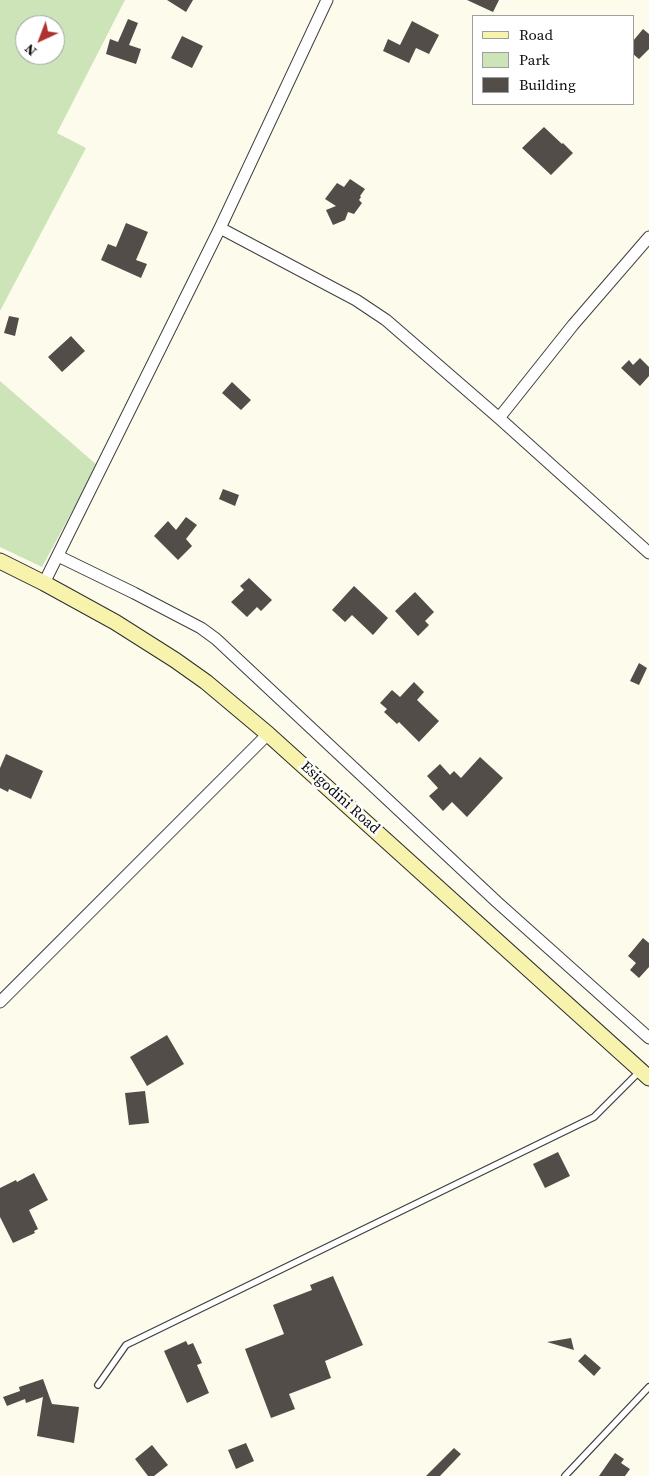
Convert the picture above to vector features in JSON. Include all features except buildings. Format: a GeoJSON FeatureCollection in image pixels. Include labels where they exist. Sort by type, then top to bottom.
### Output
{"type":"FeatureCollection","features":[{"type":"Feature","properties":{"kind":"main road","name":"Esigodini Road"},"geometry":{"type":"LineString","coordinates":[[0,561],[115,622],[206,682],[268,734],[645,1074]]}},
{"type":"Feature","properties":{"kind":"street"},"geometry":{"type":"LineString","coordinates":[[44,583],[220,228],[326,0]]}},
{"type":"Feature","properties":{"kind":"street"},"geometry":{"type":"LineString","coordinates":[[220,228],[372,310],[414,343],[649,553]]}},
{"type":"Feature","properties":{"kind":"street"},"geometry":{"type":"LineString","coordinates":[[499,418],[579,317],[649,236]]}},
{"type":"Feature","properties":{"kind":"street"},"geometry":{"type":"LineString","coordinates":[[58,556],[168,610],[201,628],[216,639],[497,902],[649,1038]]}},
{"type":"Feature","properties":{"kind":"street"},"geometry":{"type":"LineString","coordinates":[[0,1002],[268,734]]}},
{"type":"Feature","properties":{"kind":"lane"},"geometry":{"type":"LineString","coordinates":[[98,1385],[126,1346],[594,1117],[645,1074]]}},
{"type":"Feature","properties":{"kind":"lane"},"geometry":{"type":"LineString","coordinates":[[566,1476],[649,1387]]}},
{"type":"Feature","properties":{"kind":"green space"},"geometry":{"type":"Polygon","coordinates":[[[0,0],[125,0],[57,133],[86,148],[0,311],[0,0]]]}},
{"type":"Feature","properties":{"kind":"green space"},"geometry":{"type":"Polygon","coordinates":[[[0,381],[97,465],[42,567],[0,547],[0,381]]]}}]}
